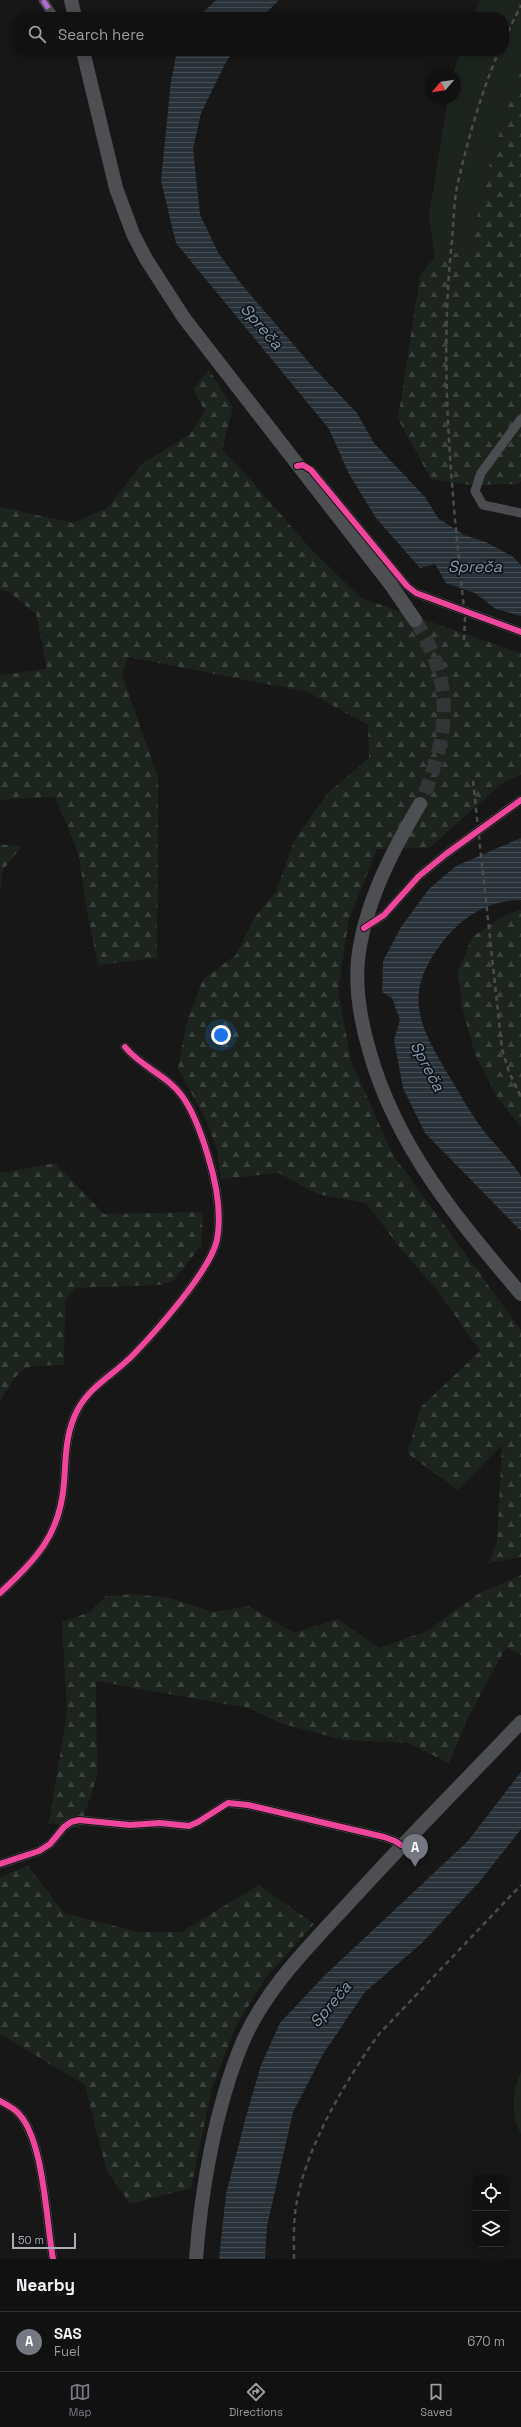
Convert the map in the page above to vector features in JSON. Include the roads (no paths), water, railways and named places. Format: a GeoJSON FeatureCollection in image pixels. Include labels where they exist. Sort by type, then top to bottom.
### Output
{"type":"FeatureCollection","features":[{"type":"Feature","properties":{"kind":"main road"},"geometry":{"type":"LineString","coordinates":[[71,0],[74,12]]}},
{"type":"Feature","properties":{"kind":"main road"},"geometry":{"type":"LineString","coordinates":[[84,56],[116,188],[133,234],[164,288],[184,318],[297,466],[391,585],[415,620]]}},
{"type":"Feature","properties":{"kind":"main road"},"geometry":{"type":"LineString","coordinates":[[420,804],[397,842],[379,885],[364,928],[358,959],[357,984],[362,1025],[385,1100],[406,1143],[436,1190],[521,1294]]}},
{"type":"Feature","properties":{"kind":"main road"},"geometry":{"type":"LineString","coordinates":[[196,2259],[217,2122],[242,2045],[263,2007],[293,1964],[401,1845],[521,1722]]}},
{"type":"Feature","properties":{"kind":"street"},"geometry":{"type":"LineString","coordinates":[[43,0],[51,12]]}},
{"type":"Feature","properties":{"kind":"street"},"geometry":{"type":"LineString","coordinates":[[521,419],[481,473],[475,492],[483,505],[521,513]]}},
{"type":"Feature","properties":{"kind":"street"},"geometry":{"type":"LineString","coordinates":[[297,466],[303,465],[311,470],[397,575],[416,593],[521,632]]}},
{"type":"Feature","properties":{"kind":"street"},"geometry":{"type":"LineString","coordinates":[[364,928],[384,915],[419,876],[452,849],[521,800]]}},
{"type":"Feature","properties":{"kind":"street"},"geometry":{"type":"LineString","coordinates":[[0,1593],[25,1571],[52,1534],[61,1510],[66,1445],[70,1428],[80,1405],[98,1383],[124,1364],[172,1312],[190,1288],[216,1242],[218,1214],[214,1176],[194,1118],[183,1096],[172,1083],[141,1063],[125,1047]]}},
{"type":"Feature","properties":{"kind":"street"},"geometry":{"type":"LineString","coordinates":[[0,1864],[39,1851],[50,1844],[64,1827],[71,1822],[79,1820],[130,1825],[160,1823],[189,1826],[228,1803],[248,1805],[377,1835],[395,1841],[401,1845]]}},
{"type":"Feature","properties":{"kind":"street"},"geometry":{"type":"LineString","coordinates":[[0,2101],[16,2111],[23,2119],[37,2149],[53,2259]]}},
{"type":"Feature","properties":{"kind":"water"},"geometry":{"type":"Polygon","coordinates":[[[216,0],[279,0],[267,12],[203,12],[216,0]]]}},
{"type":"Feature","properties":{"kind":"water","name":"Spreča"},"geometry":{"type":"Polygon","coordinates":[[[176,56],[231,56],[227,60],[201,113],[193,149],[200,215],[219,254],[242,285],[312,366],[357,413],[374,443],[425,497],[438,518],[464,535],[486,542],[512,556],[521,565],[521,616],[496,609],[475,593],[446,583],[435,564],[420,568],[376,518],[349,474],[329,429],[176,243],[161,181],[171,81],[176,56]]]}},
{"type":"Feature","properties":{"kind":"water","name":"Spreča"},"geometry":{"type":"Polygon","coordinates":[[[521,838],[521,900],[488,906],[469,917],[451,931],[431,959],[423,976],[419,993],[419,1008],[429,1040],[467,1106],[487,1135],[516,1168],[521,1177],[521,1231],[425,1133],[403,1088],[394,1040],[400,1020],[392,998],[382,992],[383,961],[401,927],[429,889],[456,866],[521,838]]]}},
{"type":"Feature","properties":{"kind":"water"},"geometry":{"type":"Polygon","coordinates":[[[521,1772],[521,1829],[481,1880],[422,1943],[365,1992],[323,2054],[293,2112],[267,2226],[265,2259],[219,2259],[226,2194],[245,2120],[261,2065],[280,2023],[324,1976],[468,1841],[521,1772]]]}},
{"type":"Feature","properties":{"kind":"tunnel"},"geometry":{"type":"LineString","coordinates":[[415,620],[428,643],[437,666],[442,688],[444,710],[442,733],[437,756],[420,804]]}},
{"type":"Feature","properties":{"kind":"railway"},"geometry":{"type":"LineString","coordinates":[[509,30],[521,5]]}},
{"type":"Feature","properties":{"kind":"railway"},"geometry":{"type":"LineString","coordinates":[[464,640],[465,618],[449,434],[446,342],[448,296],[457,187],[476,113],[497,56]]}},
{"type":"Feature","properties":{"kind":"railway"},"geometry":{"type":"LineString","coordinates":[[473,781],[502,1049],[509,1072],[521,1097]]}},
{"type":"Feature","properties":{"kind":"railway"},"geometry":{"type":"LineString","coordinates":[[294,2259],[295,2215],[302,2180],[309,2158],[341,2092],[379,2034],[521,1885]]}},
{"type":"Feature","properties":{"kind":"place","name":"SAS"},"geometry":{"type":"Point","coordinates":[415,1867]}}]}
